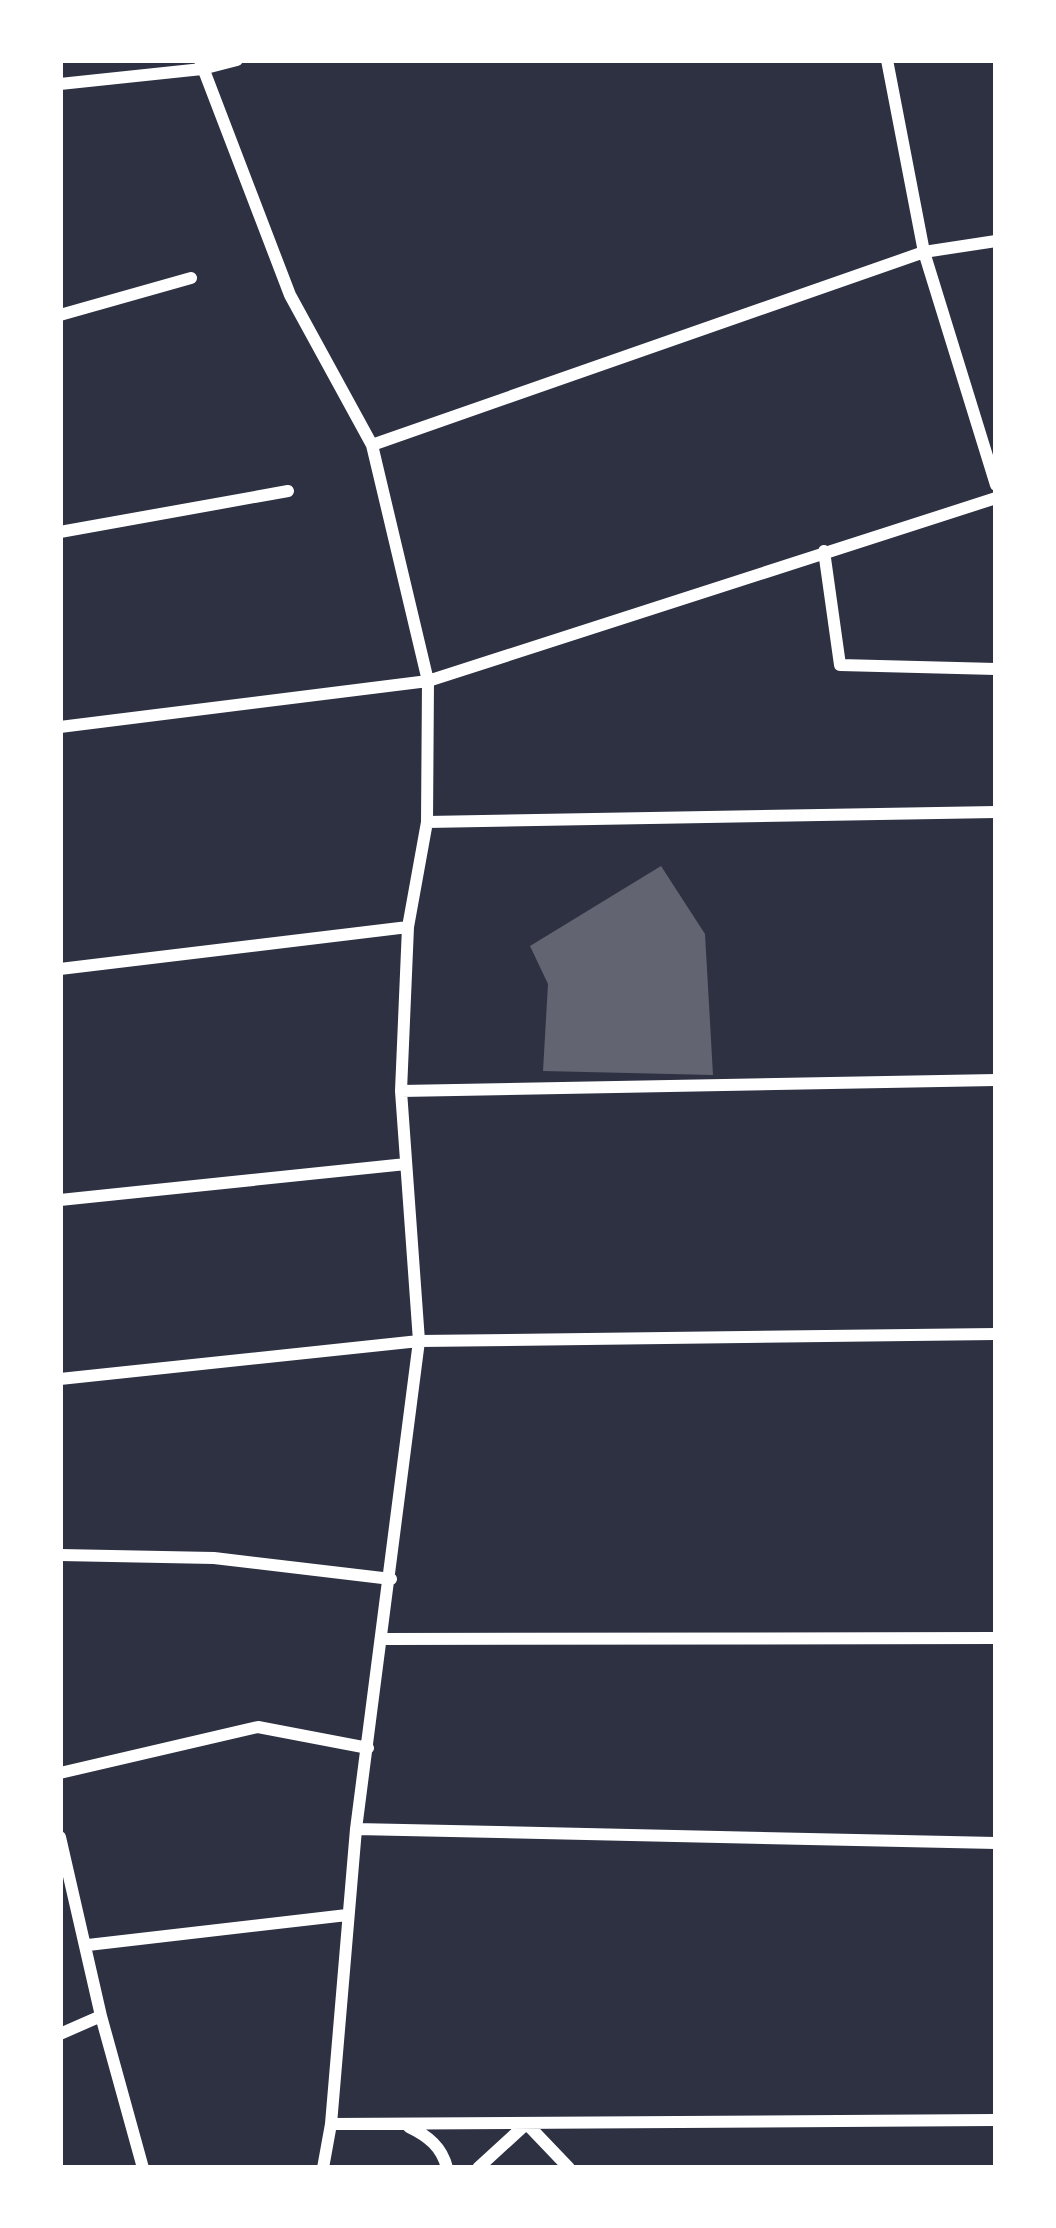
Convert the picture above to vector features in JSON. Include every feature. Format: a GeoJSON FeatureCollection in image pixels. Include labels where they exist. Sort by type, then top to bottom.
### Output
{"type":"FeatureCollection","features":[{"type":"Feature","properties":{"kind":"street"},"geometry":{"type":"LineString","coordinates":[[60,84],[237,60]]}},
{"type":"Feature","properties":{"kind":"street"},"geometry":{"type":"LineString","coordinates":[[887,60],[924,252],[996,485]]}},
{"type":"Feature","properties":{"kind":"street"},"geometry":{"type":"LineString","coordinates":[[201,65],[290,295],[372,445],[428,681],[427,822],[408,927],[401,1091],[419,1342],[356,1829],[332,2124],[323,2168]]}},
{"type":"Feature","properties":{"kind":"street"},"geometry":{"type":"LineString","coordinates":[[372,445],[924,252],[996,241]]}},
{"type":"Feature","properties":{"kind":"street"},"geometry":{"type":"LineString","coordinates":[[60,315],[191,278]]}},
{"type":"Feature","properties":{"kind":"street"},"geometry":{"type":"LineString","coordinates":[[60,532],[288,491]]}},
{"type":"Feature","properties":{"kind":"street"},"geometry":{"type":"LineString","coordinates":[[60,727],[428,681],[996,498]]}},
{"type":"Feature","properties":{"kind":"street"},"geometry":{"type":"LineString","coordinates":[[824,551],[840,665],[996,668]]}},
{"type":"Feature","properties":{"kind":"street"},"geometry":{"type":"LineString","coordinates":[[427,822],[996,812]]}},
{"type":"Feature","properties":{"kind":"street"},"geometry":{"type":"LineString","coordinates":[[60,968],[408,927]]}},
{"type":"Feature","properties":{"kind":"street"},"geometry":{"type":"LineString","coordinates":[[401,1091],[996,1080]]}},
{"type":"Feature","properties":{"kind":"street"},"geometry":{"type":"LineString","coordinates":[[60,1201],[406,1164]]}},
{"type":"Feature","properties":{"kind":"street"},"geometry":{"type":"LineString","coordinates":[[60,1379],[419,1342],[996,1334]]}},
{"type":"Feature","properties":{"kind":"street"},"geometry":{"type":"LineString","coordinates":[[60,1555],[214,1558],[391,1579]]}},
{"type":"Feature","properties":{"kind":"street"},"geometry":{"type":"LineString","coordinates":[[383,1639],[996,1638]]}},
{"type":"Feature","properties":{"kind":"street"},"geometry":{"type":"LineString","coordinates":[[60,1773],[258,1727],[368,1748]]}},
{"type":"Feature","properties":{"kind":"street"},"geometry":{"type":"LineString","coordinates":[[356,1829],[996,1843]]}},
{"type":"Feature","properties":{"kind":"street"},"geometry":{"type":"LineString","coordinates":[[60,1837],[101,2016],[143,2168]]}},
{"type":"Feature","properties":{"kind":"street"},"geometry":{"type":"LineString","coordinates":[[88,1945],[347,1915]]}},
{"type":"Feature","properties":{"kind":"street"},"geometry":{"type":"LineString","coordinates":[[60,2034],[101,2016]]}},
{"type":"Feature","properties":{"kind":"street"},"geometry":{"type":"LineString","coordinates":[[332,2124],[996,2120]]}},
{"type":"Feature","properties":{"kind":"street"},"geometry":{"type":"LineString","coordinates":[[478,2168],[526,2123]]}},
{"type":"Feature","properties":{"kind":"street"},"geometry":{"type":"LineString","coordinates":[[526,2123],[569,2168]]}},
{"type":"Feature","properties":{"kind":"street"},"geometry":{"type":"LineString","coordinates":[[404,2125],[428,2136],[447,2168]]}},
{"type":"Feature","properties":{"kind":"building"},"geometry":{"type":"Polygon","coordinates":[[[661,866],[705,934],[713,1075],[543,1071],[548,984],[530,946],[661,866]]]}}]}
